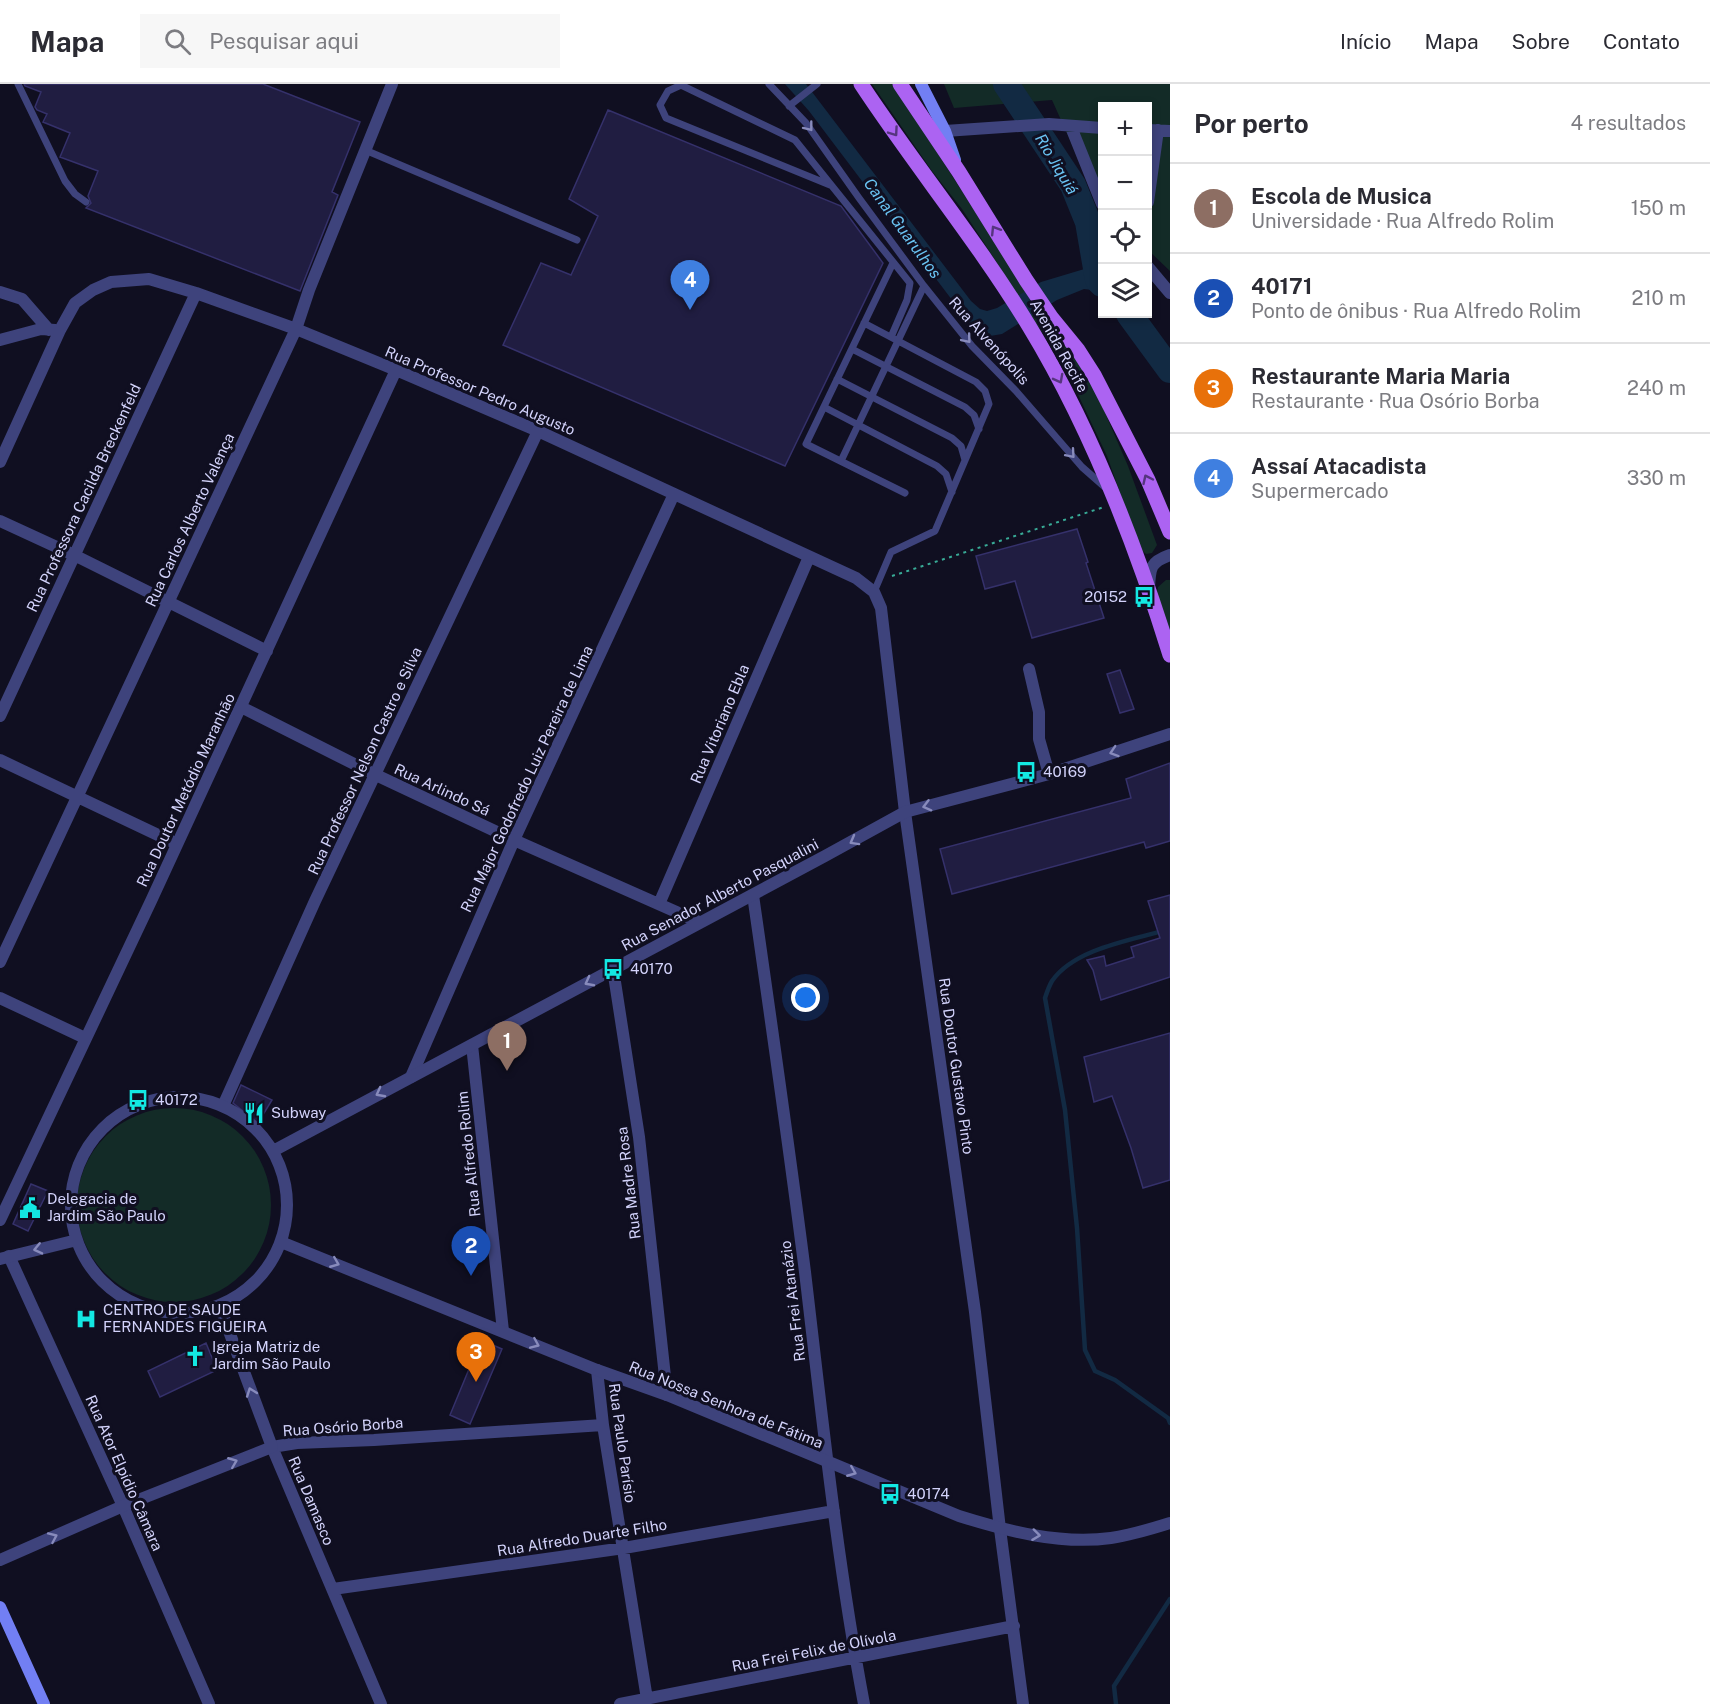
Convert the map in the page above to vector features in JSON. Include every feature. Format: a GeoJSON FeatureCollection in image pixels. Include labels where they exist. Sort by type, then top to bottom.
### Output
{"type":"FeatureCollection","features":[{"type":"Feature","properties":{"kind":"main road","name":"Avenida Recife"},"geometry":{"type":"LineString","coordinates":[[900,84],[959,172],[1026,280],[1094,375],[1148,480],[1170,532]]}},
{"type":"Feature","properties":{"kind":"main road"},"geometry":{"type":"LineString","coordinates":[[921,84],[945,130],[959,172]]}},
{"type":"Feature","properties":{"kind":"main road","name":"Avenida Recife"},"geometry":{"type":"LineString","coordinates":[[861,86],[1007,291],[1030,328],[1095,451],[1149,590],[1170,655]]}},
{"type":"Feature","properties":{"kind":"main road"},"geometry":{"type":"LineString","coordinates":[[0,1608],[44,1704]]}},
{"type":"Feature","properties":{"kind":"street","name":"Rua Carlos Alberto Valença"},"geometry":{"type":"LineString","coordinates":[[0,962],[296,329],[364,150],[392,84]]}},
{"type":"Feature","properties":{"kind":"street"},"geometry":{"type":"LineString","coordinates":[[945,130],[1049,124],[1098,128]]}},
{"type":"Feature","properties":{"kind":"street"},"geometry":{"type":"LineString","coordinates":[[1071,127],[1098,194]]}},
{"type":"Feature","properties":{"kind":"street"},"geometry":{"type":"LineString","coordinates":[[1152,176],[1159,130]]}},
{"type":"Feature","properties":{"kind":"street"},"geometry":{"type":"LineString","coordinates":[[1152,272],[1170,293]]}},
{"type":"Feature","properties":{"kind":"street","name":"Rua Professor Pedro Augusto"},"geometry":{"type":"LineString","coordinates":[[0,462],[55,330],[75,303],[93,290],[111,282],[149,279],[196,293],[296,329],[538,431],[856,578],[874,592]]}},
{"type":"Feature","properties":{"kind":"street"},"geometry":{"type":"LineString","coordinates":[[0,292],[22,299],[55,330]]}},
{"type":"Feature","properties":{"kind":"street","name":"Rua Professora Cacilda Breckenfeld"},"geometry":{"type":"LineString","coordinates":[[0,716],[196,293]]}},
{"type":"Feature","properties":{"kind":"street"},"geometry":{"type":"LineString","coordinates":[[0,340],[41,329],[55,330]]}},
{"type":"Feature","properties":{"kind":"street","name":"Rua Doutor Metódio Maranhão"},"geometry":{"type":"LineString","coordinates":[[0,1220],[396,370]]}},
{"type":"Feature","properties":{"kind":"street","name":"Rua Professor Nelson Castro e Silva"},"geometry":{"type":"LineString","coordinates":[[223,1106],[310,912],[538,431]]}},
{"type":"Feature","properties":{"kind":"street","name":"Rua Major Godofredo Luiz Pereira de Lima"},"geometry":{"type":"LineString","coordinates":[[411,1077],[514,840],[554,758],[674,494]]}},
{"type":"Feature","properties":{"kind":"street"},"geometry":{"type":"LineString","coordinates":[[0,521],[74,555],[267,651]]}},
{"type":"Feature","properties":{"kind":"street"},"geometry":{"type":"LineString","coordinates":[[1149,590],[1151,567],[1157,560],[1170,555]]}},
{"type":"Feature","properties":{"kind":"street","name":"Rua Vitoriano Ebla"},"geometry":{"type":"LineString","coordinates":[[659,904],[809,557]]}},
{"type":"Feature","properties":{"kind":"street","name":"Rua Doutor Gustavo Pinto"},"geometry":{"type":"LineString","coordinates":[[874,592],[881,608],[905,812],[975,1312],[1023,1704]]}},
{"type":"Feature","properties":{"kind":"street"},"geometry":{"type":"LineString","coordinates":[[1029,669],[1040,712],[1040,739],[1048,774]]}},
{"type":"Feature","properties":{"kind":"street","name":"Rua Arlindo Sá"},"geometry":{"type":"LineString","coordinates":[[240,707],[514,840],[699,922]]}},
{"type":"Feature","properties":{"kind":"street","name":"Rua Senador Alberto Pasqualini"},"geometry":{"type":"LineString","coordinates":[[273,1151],[905,812],[1048,774],[1170,734]]}},
{"type":"Feature","properties":{"kind":"street"},"geometry":{"type":"LineString","coordinates":[[0,760],[177,844]]}},
{"type":"Feature","properties":{"kind":"street","name":"Rua Frei Atanázio"},"geometry":{"type":"LineString","coordinates":[[753,895],[795,1197],[834,1511],[855,1658],[864,1704]]}},
{"type":"Feature","properties":{"kind":"street","name":"Rua Madre Rosa"},"geometry":{"type":"LineString","coordinates":[[613,969],[639,1137],[667,1395]]}},
{"type":"Feature","properties":{"kind":"street"},"geometry":{"type":"LineString","coordinates":[[0,998],[85,1038]]}},
{"type":"Feature","properties":{"kind":"street","name":"Rua Alfredo Rolim"},"geometry":{"type":"LineString","coordinates":[[472,1045],[503,1331]]}},
{"type":"Feature","properties":{"kind":"street"},"geometry":{"type":"LineString","coordinates":[[196,1097],[237,1113],[262,1135],[273,1151],[285,1182],[287,1216],[281,1242],[264,1272],[236,1298],[220,1307],[189,1312],[157,1311],[127,1300],[101,1280],[83,1254],[77,1240],[70,1207],[72,1182],[80,1160],[90,1144],[102,1129],[127,1111],[158,1099],[196,1097]]}},
{"type":"Feature","properties":{"kind":"street"},"geometry":{"type":"LineString","coordinates":[[4,1257],[77,1240]]}},
{"type":"Feature","properties":{"kind":"street","name":"Rua Nossa Senhora de Fátima"},"geometry":{"type":"LineString","coordinates":[[281,1242],[597,1370],[667,1395],[959,1516],[1000,1529],[1086,1540],[1112,1538],[1170,1523]]}},
{"type":"Feature","properties":{"kind":"street","name":"Rua Ator Elpídio Câmara"},"geometry":{"type":"LineString","coordinates":[[4,1257],[123,1506],[209,1704]]}},
{"type":"Feature","properties":{"kind":"street","name":"Rua Damasco"},"geometry":{"type":"LineString","coordinates":[[220,1307],[272,1447],[381,1704]]}},
{"type":"Feature","properties":{"kind":"street","name":"Rua Paulo Parísio"},"geometry":{"type":"LineString","coordinates":[[597,1370],[603,1425],[647,1699]]}},
{"type":"Feature","properties":{"kind":"street","name":"Rua Osório Borba"},"geometry":{"type":"LineString","coordinates":[[0,1560],[123,1506],[272,1447],[297,1443],[603,1425]]}},
{"type":"Feature","properties":{"kind":"street","name":"Rua Alfredo Duarte Filho"},"geometry":{"type":"LineString","coordinates":[[333,1589],[624,1548],[834,1511]]}},
{"type":"Feature","properties":{"kind":"street","name":"Rua Frei Felix de Olívola"},"geometry":{"type":"LineString","coordinates":[[620,1704],[1014,1626]]}},
{"type":"Feature","properties":{"kind":"lane"},"geometry":{"type":"LineString","coordinates":[[18,84],[65,181],[75,194],[86,202]]}},
{"type":"Feature","properties":{"kind":"lane","name":"Rua Alvenópolis"},"geometry":{"type":"LineString","coordinates":[[769,84],[806,123],[924,286],[984,358],[1113,498]]}},
{"type":"Feature","properties":{"kind":"lane"},"geometry":{"type":"LineString","coordinates":[[789,106],[817,84]]}},
{"type":"Feature","properties":{"kind":"lane"},"geometry":{"type":"LineString","coordinates":[[830,184],[666,118],[660,105],[668,92],[681,85],[795,140],[910,284],[886,366],[841,461]]}},
{"type":"Feature","properties":{"kind":"lane"},"geometry":{"type":"LineString","coordinates":[[364,150],[577,240]]}},
{"type":"Feature","properties":{"kind":"lane"},"geometry":{"type":"LineString","coordinates":[[893,263],[806,444],[905,493]]}},
{"type":"Feature","properties":{"kind":"lane"},"geometry":{"type":"LineString","coordinates":[[894,339],[924,286]]}},
{"type":"Feature","properties":{"kind":"lane"},"geometry":{"type":"LineString","coordinates":[[864,323],[970,379],[985,391],[989,404],[935,531],[891,552],[874,592]]}},
{"type":"Feature","properties":{"kind":"lane"},"geometry":{"type":"LineString","coordinates":[[852,349],[965,407],[974,415],[979,429]]}},
{"type":"Feature","properties":{"kind":"lane"},"geometry":{"type":"LineString","coordinates":[[837,379],[952,438],[961,446],[965,460]]}},
{"type":"Feature","properties":{"kind":"lane"},"geometry":{"type":"LineString","coordinates":[[824,407],[937,466],[946,474],[952,492]]}},
{"type":"Feature","properties":{"kind":"path"},"geometry":{"type":"LineString","coordinates":[[874,592],[890,577],[1113,498]]}},
{"type":"Feature","properties":{"kind":"green space"},"geometry":{"type":"Polygon","coordinates":[[[872,84],[893,84],[1030,297],[1068,345],[1093,385],[1128,466],[1157,545],[1152,553],[1146,554],[1140,549],[1107,456],[1066,369],[962,209],[932,171],[872,84]]]}},
{"type":"Feature","properties":{"kind":"green space"},"geometry":{"type":"Polygon","coordinates":[[[944,84],[1170,84],[1170,271],[1152,254],[1152,102],[1098,102],[1098,189],[1070,140],[1052,100],[954,108],[944,84]]]}},
{"type":"Feature","properties":{"kind":"green space"},"geometry":{"type":"Polygon","coordinates":[[[1166,580],[1170,580],[1170,636],[1157,593],[1158,587],[1166,580]]]}},
{"type":"Feature","properties":{"kind":"green space"},"geometry":{"type":"Polygon","coordinates":[[[174,1108],[202,1112],[220,1120],[235,1130],[249,1144],[267,1177],[271,1205],[267,1233],[259,1251],[249,1266],[235,1280],[202,1298],[174,1302],[146,1298],[128,1290],[113,1280],[99,1266],[81,1233],[77,1205],[81,1177],[89,1159],[99,1144],[113,1130],[146,1112],[174,1108]]]}},
{"type":"Feature","properties":{"kind":"water","name":"Canal Guarulhos"},"geometry":{"type":"Polygon","coordinates":[[[785,84],[806,84],[971,301],[980,309],[987,311],[997,308],[1041,282],[1091,267],[1098,284],[1098,291],[1084,289],[1057,300],[1002,334],[990,336],[974,329],[809,111],[785,84]]]}},
{"type":"Feature","properties":{"kind":"building"},"geometry":{"type":"Polygon","coordinates":[[[24,84],[263,84],[360,122],[332,192],[338,195],[300,291],[86,208],[91,203],[88,196],[98,171],[60,157],[70,133],[43,122],[47,114],[35,107],[41,92],[24,84]]]}},
{"type":"Feature","properties":{"kind":"building"},"geometry":{"type":"Polygon","coordinates":[[[608,110],[841,206],[883,263],[785,466],[503,345],[541,263],[571,275],[598,216],[569,199],[608,110]]]}},
{"type":"Feature","properties":{"kind":"building"},"geometry":{"type":"Polygon","coordinates":[[[1077,529],[1104,618],[1032,638],[1015,581],[985,589],[976,556],[1077,529]]]}},
{"type":"Feature","properties":{"kind":"building"},"geometry":{"type":"Polygon","coordinates":[[[1120,670],[1134,709],[1120,713],[1107,674],[1120,670]]]}},
{"type":"Feature","properties":{"kind":"building"},"geometry":{"type":"Polygon","coordinates":[[[1170,763],[1170,841],[1146,848],[1144,842],[952,894],[940,849],[1131,798],[1126,779],[1170,763]]]}},
{"type":"Feature","properties":{"kind":"building"},"geometry":{"type":"Polygon","coordinates":[[[1170,895],[1170,977],[1101,1000],[1093,970],[1087,960],[1104,956],[1106,966],[1134,957],[1131,947],[1160,938],[1148,901],[1170,895]]]}},
{"type":"Feature","properties":{"kind":"building"},"geometry":{"type":"Polygon","coordinates":[[[1170,1033],[1170,1180],[1143,1188],[1112,1096],[1094,1102],[1084,1057],[1170,1033]]]}},
{"type":"Feature","properties":{"kind":"building","name":"Subway"},"geometry":{"type":"Polygon","coordinates":[[[241,1085],[272,1100],[258,1123],[233,1103],[241,1085]]]}},
{"type":"Feature","properties":{"kind":"building","name":"Delegacia de Jardim São Paulo"},"geometry":{"type":"Polygon","coordinates":[[[31,1184],[48,1191],[28,1231],[13,1224],[31,1184]]]}},
{"type":"Feature","properties":{"kind":"building"},"geometry":{"type":"Polygon","coordinates":[[[481,1340],[502,1349],[470,1424],[450,1415],[481,1340]]]}},
{"type":"Feature","properties":{"kind":"building","name":"Igreja Matriz de Jardim São Paulo"},"geometry":{"type":"Polygon","coordinates":[[[206,1343],[217,1370],[160,1397],[148,1371],[206,1343]]]}},
{"type":"Feature","properties":{"kind":"waterway","name":"Rio Jiquiá"},"geometry":{"type":"LineString","coordinates":[[1006,84],[1073,185],[1088,222],[1098,280]]}},
{"type":"Feature","properties":{"kind":"waterway","name":"Rio Jiquiá"},"geometry":{"type":"LineString","coordinates":[[1132,318],[1170,370]]}},
{"type":"Feature","properties":{"kind":"waterway"},"geometry":{"type":"LineString","coordinates":[[1170,929],[1106,947],[1075,960],[1052,981],[1045,998],[1065,1110],[1077,1228],[1085,1350],[1095,1371],[1115,1380],[1168,1418],[1170,1423]]}},
{"type":"Feature","properties":{"kind":"waterway"},"geometry":{"type":"LineString","coordinates":[[1116,1704],[1114,1686],[1170,1599]]}},
{"type":"Feature","properties":{"kind":"place","name":"Assaí Atacadista"},"geometry":{"type":"Point","coordinates":[690,310]}},
{"type":"Feature","properties":{"kind":"place","name":"20152"},"geometry":{"type":"Point","coordinates":[1144,597]}},
{"type":"Feature","properties":{"kind":"place","name":"40169"},"geometry":{"type":"Point","coordinates":[1026,772]}},
{"type":"Feature","properties":{"kind":"place","name":"40170"},"geometry":{"type":"Point","coordinates":[613,969]}},
{"type":"Feature","properties":{"kind":"place","name":"Escola de Musica"},"geometry":{"type":"Point","coordinates":[507,1071]}},
{"type":"Feature","properties":{"kind":"place","name":"40172"},"geometry":{"type":"Point","coordinates":[138,1100]}},
{"type":"Feature","properties":{"kind":"place","name":"Subway"},"geometry":{"type":"Point","coordinates":[254,1113]}},
{"type":"Feature","properties":{"kind":"place","name":"Delegacia de Jardim São Paulo"},"geometry":{"type":"Point","coordinates":[30,1208]}},
{"type":"Feature","properties":{"kind":"place","name":"40171"},"geometry":{"type":"Point","coordinates":[471,1276]}},
{"type":"Feature","properties":{"kind":"place","name":"CENTRO DE SAUDE FERNANDES FIGUEIRA"},"geometry":{"type":"Point","coordinates":[86,1319]}},
{"type":"Feature","properties":{"kind":"place","name":"Igreja Matriz de Jardim São Paulo"},"geometry":{"type":"Point","coordinates":[195,1356]}},
{"type":"Feature","properties":{"kind":"place","name":"Restaurante Maria Maria"},"geometry":{"type":"Point","coordinates":[476,1382]}},
{"type":"Feature","properties":{"kind":"place","name":"40174"},"geometry":{"type":"Point","coordinates":[890,1494]}}]}
